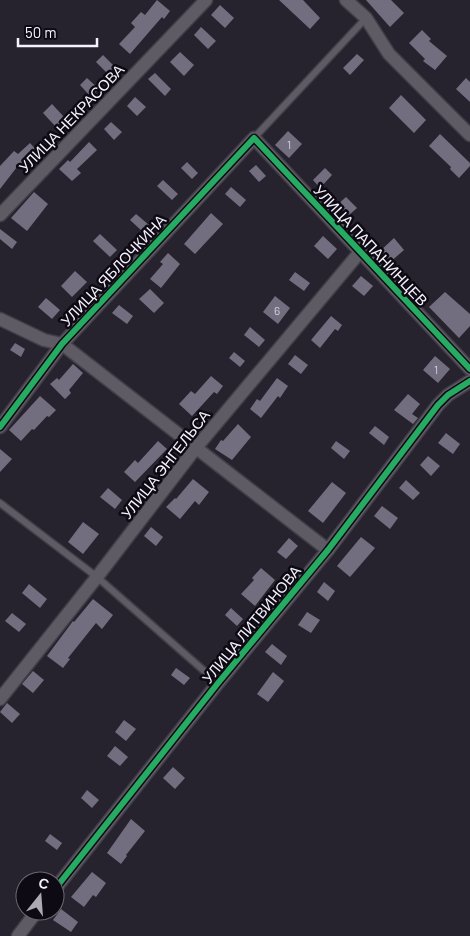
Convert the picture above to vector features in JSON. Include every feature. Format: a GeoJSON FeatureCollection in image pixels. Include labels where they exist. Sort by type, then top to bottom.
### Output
{"type":"FeatureCollection","features":[{"type":"Feature","properties":{"kind":"street","name":"УЛИЦА НЕКРАСОВА"},"geometry":{"type":"LineString","coordinates":[[0,216],[206,0]]}},
{"type":"Feature","properties":{"kind":"street"},"geometry":{"type":"LineString","coordinates":[[346,0],[366,18],[389,54],[470,135]]}},
{"type":"Feature","properties":{"kind":"street","name":"УЛИЦА ПАПАНИНЦЕВ"},"geometry":{"type":"LineString","coordinates":[[254,138],[470,369]]}},
{"type":"Feature","properties":{"kind":"street","name":"УЛИЦА ЯБЛОЧКИНА"},"geometry":{"type":"LineString","coordinates":[[0,427],[62,344],[254,138]]}},
{"type":"Feature","properties":{"kind":"street","name":"УЛИЦА ЭНГЕЛЬСА"},"geometry":{"type":"LineString","coordinates":[[0,699],[195,449],[360,252]]}},
{"type":"Feature","properties":{"kind":"street"},"geometry":{"type":"LineString","coordinates":[[0,319],[44,340],[62,344],[195,449],[328,550]]}},
{"type":"Feature","properties":{"kind":"street","name":"УЛИЦА ЛИТВИНОВА"},"geometry":{"type":"LineString","coordinates":[[65,876],[218,683],[328,550],[438,404],[448,394],[470,381]]}},
{"type":"Feature","properties":{"kind":"street"},"geometry":{"type":"LineString","coordinates":[[18,936],[30,921]]}},
{"type":"Feature","properties":{"kind":"lane"},"geometry":{"type":"LineString","coordinates":[[254,138],[366,18]]}},
{"type":"Feature","properties":{"kind":"lane"},"geometry":{"type":"LineString","coordinates":[[0,503],[97,577],[218,683]]}},
{"type":"Feature","properties":{"kind":"building"},"geometry":{"type":"Polygon","coordinates":[[[157,0],[170,11],[164,19],[162,17],[130,54],[119,44],[135,27],[131,23],[141,12],[145,15],[157,0]]]}},
{"type":"Feature","properties":{"kind":"building"},"geometry":{"type":"Polygon","coordinates":[[[279,0],[303,0],[320,18],[310,29],[279,0]]]}},
{"type":"Feature","properties":{"kind":"building"},"geometry":{"type":"Polygon","coordinates":[[[366,0],[391,0],[404,13],[390,27],[366,0]]]}},
{"type":"Feature","properties":{"kind":"building"},"geometry":{"type":"Polygon","coordinates":[[[220,5],[234,18],[225,28],[211,15],[220,5]]]}},
{"type":"Feature","properties":{"kind":"building"},"geometry":{"type":"Polygon","coordinates":[[[201,27],[216,41],[208,49],[194,35],[201,27]]]}},
{"type":"Feature","properties":{"kind":"building"},"geometry":{"type":"Polygon","coordinates":[[[422,30],[431,39],[429,41],[447,56],[435,70],[423,61],[425,59],[409,43],[422,30]]]}},
{"type":"Feature","properties":{"kind":"building"},"geometry":{"type":"Polygon","coordinates":[[[180,52],[194,65],[184,76],[170,62],[180,52]]]}},
{"type":"Feature","properties":{"kind":"building"},"geometry":{"type":"Polygon","coordinates":[[[357,54],[364,60],[350,75],[343,68],[357,54]]]}},
{"type":"Feature","properties":{"kind":"building"},"geometry":{"type":"Polygon","coordinates":[[[103,55],[118,70],[111,77],[96,62],[103,55]]]}},
{"type":"Feature","properties":{"kind":"building"},"geometry":{"type":"Polygon","coordinates":[[[155,73],[171,89],[165,96],[148,79],[155,73]]]}},
{"type":"Feature","properties":{"kind":"building"},"geometry":{"type":"Polygon","coordinates":[[[87,78],[99,89],[91,97],[80,85],[87,78]]]}},
{"type":"Feature","properties":{"kind":"building"},"geometry":{"type":"Polygon","coordinates":[[[466,78],[470,82],[470,102],[456,89],[466,78]]]}},
{"type":"Feature","properties":{"kind":"building"},"geometry":{"type":"Polygon","coordinates":[[[401,95],[426,120],[414,133],[389,108],[401,95]]]}},
{"type":"Feature","properties":{"kind":"building"},"geometry":{"type":"Polygon","coordinates":[[[135,97],[146,107],[137,116],[127,106],[135,97]]]}},
{"type":"Feature","properties":{"kind":"building"},"geometry":{"type":"Polygon","coordinates":[[[52,104],[65,118],[56,127],[43,113],[52,104]]]}},
{"type":"Feature","properties":{"kind":"building"},"geometry":{"type":"Polygon","coordinates":[[[111,122],[122,132],[114,140],[104,129],[111,122]]]}},
{"type":"Feature","properties":{"kind":"building"},"geometry":{"type":"Polygon","coordinates":[[[288,131],[302,144],[289,158],[275,145],[288,131]]]}},
{"type":"Feature","properties":{"kind":"building"},"geometry":{"type":"Polygon","coordinates":[[[440,134],[470,163],[470,166],[459,178],[450,169],[451,167],[429,146],[440,134]]]}},
{"type":"Feature","properties":{"kind":"building"},"geometry":{"type":"Polygon","coordinates":[[[89,142],[97,150],[77,169],[81,173],[72,181],[59,169],[68,160],[70,162],[89,142]]]}},
{"type":"Feature","properties":{"kind":"building"},"geometry":{"type":"Polygon","coordinates":[[[30,143],[39,153],[33,159],[31,157],[20,169],[17,167],[0,189],[0,166],[14,151],[18,154],[30,143]]]}},
{"type":"Feature","properties":{"kind":"building"},"geometry":{"type":"Polygon","coordinates":[[[187,162],[198,173],[192,179],[181,168],[187,162]]]}},
{"type":"Feature","properties":{"kind":"building"},"geometry":{"type":"Polygon","coordinates":[[[256,165],[266,176],[259,182],[249,171],[256,165]]]}},
{"type":"Feature","properties":{"kind":"building"},"geometry":{"type":"Polygon","coordinates":[[[325,168],[332,175],[320,188],[313,180],[325,168]]]}},
{"type":"Feature","properties":{"kind":"building"},"geometry":{"type":"Polygon","coordinates":[[[163,180],[178,194],[172,200],[157,186],[163,180]]]}},
{"type":"Feature","properties":{"kind":"building"},"geometry":{"type":"Polygon","coordinates":[[[231,187],[246,200],[240,207],[225,194],[231,187]]]}},
{"type":"Feature","properties":{"kind":"building"},"geometry":{"type":"Polygon","coordinates":[[[34,192],[48,204],[27,231],[11,218],[34,192]]]}},
{"type":"Feature","properties":{"kind":"building"},"geometry":{"type":"Polygon","coordinates":[[[346,197],[357,208],[348,216],[337,205],[346,197]]]}},
{"type":"Feature","properties":{"kind":"building"},"geometry":{"type":"Polygon","coordinates":[[[211,213],[223,224],[195,254],[184,244],[211,213]]]}},
{"type":"Feature","properties":{"kind":"building"},"geometry":{"type":"Polygon","coordinates":[[[136,214],[149,225],[143,232],[130,220],[136,214]]]}},
{"type":"Feature","properties":{"kind":"building"},"geometry":{"type":"Polygon","coordinates":[[[0,229],[17,242],[12,249],[0,239],[0,229]]]}},
{"type":"Feature","properties":{"kind":"building"},"geometry":{"type":"Polygon","coordinates":[[[100,234],[117,250],[110,257],[93,241],[100,234]]]}},
{"type":"Feature","properties":{"kind":"building"},"geometry":{"type":"Polygon","coordinates":[[[323,236],[337,249],[328,259],[314,246],[323,236]]]}},
{"type":"Feature","properties":{"kind":"building"},"geometry":{"type":"Polygon","coordinates":[[[394,238],[404,250],[389,263],[379,252],[394,238]]]}},
{"type":"Feature","properties":{"kind":"building"},"geometry":{"type":"Polygon","coordinates":[[[168,253],[180,264],[161,288],[150,279],[163,264],[160,262],[168,253]]]}},
{"type":"Feature","properties":{"kind":"building"},"geometry":{"type":"Polygon","coordinates":[[[75,271],[87,282],[72,297],[61,286],[75,271]]]}},
{"type":"Feature","properties":{"kind":"building"},"geometry":{"type":"Polygon","coordinates":[[[295,272],[310,283],[304,291],[289,280],[295,272]]]}},
{"type":"Feature","properties":{"kind":"building"},"geometry":{"type":"Polygon","coordinates":[[[361,276],[373,286],[364,296],[352,286],[361,276]]]}},
{"type":"Feature","properties":{"kind":"building"},"geometry":{"type":"Polygon","coordinates":[[[150,289],[164,303],[154,313],[139,299],[150,289]]]}},
{"type":"Feature","properties":{"kind":"building"},"geometry":{"type":"Polygon","coordinates":[[[445,292],[470,314],[470,326],[459,338],[429,307],[445,292]]]}},
{"type":"Feature","properties":{"kind":"building"},"geometry":{"type":"Polygon","coordinates":[[[275,296],[290,308],[278,324],[263,312],[275,296]]]}},
{"type":"Feature","properties":{"kind":"building"},"geometry":{"type":"Polygon","coordinates":[[[46,298],[60,310],[52,319],[38,307],[46,298]]]}},
{"type":"Feature","properties":{"kind":"building"},"geometry":{"type":"Polygon","coordinates":[[[119,305],[133,316],[127,324],[112,313],[119,305]]]}},
{"type":"Feature","properties":{"kind":"building"},"geometry":{"type":"Polygon","coordinates":[[[331,316],[342,325],[338,331],[335,329],[320,348],[311,340],[331,316]]]}},
{"type":"Feature","properties":{"kind":"building"},"geometry":{"type":"Polygon","coordinates":[[[250,327],[265,340],[259,347],[244,335],[250,327]]]}},
{"type":"Feature","properties":{"kind":"building"},"geometry":{"type":"Polygon","coordinates":[[[15,343],[25,349],[21,357],[10,350],[15,343]]]}},
{"type":"Feature","properties":{"kind":"building"},"geometry":{"type":"Polygon","coordinates":[[[234,352],[245,361],[240,367],[229,358],[234,352]]]}},
{"type":"Feature","properties":{"kind":"building"},"geometry":{"type":"Polygon","coordinates":[[[295,355],[308,365],[301,374],[288,364],[295,355]]]}},
{"type":"Feature","properties":{"kind":"building"},"geometry":{"type":"Polygon","coordinates":[[[435,356],[450,369],[438,383],[423,370],[435,356]]]}},
{"type":"Feature","properties":{"kind":"building"},"geometry":{"type":"Polygon","coordinates":[[[73,364],[83,373],[69,390],[71,393],[65,399],[50,384],[57,378],[59,380],[73,364]]]}},
{"type":"Feature","properties":{"kind":"building"},"geometry":{"type":"Polygon","coordinates":[[[211,376],[223,386],[217,394],[214,392],[192,416],[179,404],[191,391],[195,394],[211,376]]]}},
{"type":"Feature","properties":{"kind":"building"},"geometry":{"type":"Polygon","coordinates":[[[277,378],[288,386],[280,398],[278,396],[261,418],[250,409],[257,399],[260,401],[277,378]]]}},
{"type":"Feature","properties":{"kind":"building"},"geometry":{"type":"Polygon","coordinates":[[[408,394],[420,404],[412,414],[418,418],[413,424],[394,410],[408,394]]]}},
{"type":"Feature","properties":{"kind":"building"},"geometry":{"type":"Polygon","coordinates":[[[40,396],[56,410],[49,417],[47,416],[34,430],[32,429],[21,441],[9,430],[40,396]]]}},
{"type":"Feature","properties":{"kind":"building"},"geometry":{"type":"Polygon","coordinates":[[[238,424],[251,437],[232,460],[215,449],[221,440],[223,441],[238,424]]]}},
{"type":"Feature","properties":{"kind":"building"},"geometry":{"type":"Polygon","coordinates":[[[375,426],[389,437],[384,445],[369,433],[375,426]]]}},
{"type":"Feature","properties":{"kind":"building"},"geometry":{"type":"Polygon","coordinates":[[[446,433],[460,444],[453,454],[438,443],[446,433]]]}},
{"type":"Feature","properties":{"kind":"building"},"geometry":{"type":"Polygon","coordinates":[[[158,441],[167,449],[135,482],[124,472],[135,460],[138,463],[158,441]]]}},
{"type":"Feature","properties":{"kind":"building"},"geometry":{"type":"Polygon","coordinates":[[[336,441],[350,451],[344,459],[331,448],[336,441]]]}},
{"type":"Feature","properties":{"kind":"building"},"geometry":{"type":"Polygon","coordinates":[[[0,449],[12,459],[0,472],[0,449]]]}},
{"type":"Feature","properties":{"kind":"building"},"geometry":{"type":"Polygon","coordinates":[[[428,456],[440,466],[431,476],[420,465],[428,456]]]}},
{"type":"Feature","properties":{"kind":"building"},"geometry":{"type":"Polygon","coordinates":[[[193,479],[209,492],[199,505],[195,501],[180,519],[166,507],[176,499],[193,479]]]}},
{"type":"Feature","properties":{"kind":"building"},"geometry":{"type":"Polygon","coordinates":[[[406,480],[420,493],[413,500],[399,488],[406,480]]]}},
{"type":"Feature","properties":{"kind":"building"},"geometry":{"type":"Polygon","coordinates":[[[332,482],[346,493],[323,523],[308,511],[332,482]]]}},
{"type":"Feature","properties":{"kind":"building"},"geometry":{"type":"Polygon","coordinates":[[[108,488],[122,500],[115,509],[100,497],[108,488]]]}},
{"type":"Feature","properties":{"kind":"building"},"geometry":{"type":"Polygon","coordinates":[[[382,506],[398,518],[390,529],[374,516],[382,506]]]}},
{"type":"Feature","properties":{"kind":"building"},"geometry":{"type":"Polygon","coordinates":[[[83,522],[99,534],[83,554],[68,542],[83,522]]]}},
{"type":"Feature","properties":{"kind":"building"},"geometry":{"type":"Polygon","coordinates":[[[151,527],[163,537],[156,546],[144,536],[151,527]]]}},
{"type":"Feature","properties":{"kind":"building"},"geometry":{"type":"Polygon","coordinates":[[[361,537],[375,548],[350,577],[337,566],[361,537]]]}},
{"type":"Feature","properties":{"kind":"building"},"geometry":{"type":"Polygon","coordinates":[[[289,538],[298,546],[286,559],[277,552],[289,538]]]}},
{"type":"Feature","properties":{"kind":"building"},"geometry":{"type":"Polygon","coordinates":[[[261,568],[275,580],[255,606],[241,594],[254,580],[252,578],[261,568]]]}},
{"type":"Feature","properties":{"kind":"building"},"geometry":{"type":"Polygon","coordinates":[[[324,582],[335,591],[328,601],[317,592],[324,582]]]}},
{"type":"Feature","properties":{"kind":"building"},"geometry":{"type":"Polygon","coordinates":[[[29,584],[47,599],[40,608],[22,593],[29,584]]]}},
{"type":"Feature","properties":{"kind":"building"},"geometry":{"type":"Polygon","coordinates":[[[93,599],[113,615],[102,629],[96,623],[68,658],[70,659],[63,668],[47,656],[73,621],[93,599]]]}},
{"type":"Feature","properties":{"kind":"building"},"geometry":{"type":"Polygon","coordinates":[[[231,608],[243,619],[237,626],[225,615],[231,608]]]}},
{"type":"Feature","properties":{"kind":"building"},"geometry":{"type":"Polygon","coordinates":[[[307,612],[320,620],[311,633],[298,625],[307,612]]]}},
{"type":"Feature","properties":{"kind":"building"},"geometry":{"type":"Polygon","coordinates":[[[12,613],[26,624],[19,632],[5,621],[12,613]]]}},
{"type":"Feature","properties":{"kind":"building"},"geometry":{"type":"Polygon","coordinates":[[[272,644],[287,656],[281,665],[265,652],[272,644]]]}},
{"type":"Feature","properties":{"kind":"building"},"geometry":{"type":"Polygon","coordinates":[[[176,668],[190,678],[184,685],[171,675],[176,668]]]}},
{"type":"Feature","properties":{"kind":"building"},"geometry":{"type":"Polygon","coordinates":[[[33,671],[44,680],[33,693],[22,684],[33,671]]]}},
{"type":"Feature","properties":{"kind":"building"},"geometry":{"type":"Polygon","coordinates":[[[273,672],[284,681],[268,702],[257,694],[273,672]]]}},
{"type":"Feature","properties":{"kind":"building"},"geometry":{"type":"Polygon","coordinates":[[[7,703],[20,714],[12,723],[0,712],[7,703]]]}},
{"type":"Feature","properties":{"kind":"building"},"geometry":{"type":"Polygon","coordinates":[[[124,720],[136,729],[126,741],[115,732],[124,720]]]}},
{"type":"Feature","properties":{"kind":"building"},"geometry":{"type":"Polygon","coordinates":[[[115,746],[128,757],[120,766],[107,756],[115,746]]]}},
{"type":"Feature","properties":{"kind":"building"},"geometry":{"type":"Polygon","coordinates":[[[173,767],[185,778],[175,789],[163,778],[173,767]]]}},
{"type":"Feature","properties":{"kind":"building"},"geometry":{"type":"Polygon","coordinates":[[[87,790],[99,800],[92,808],[81,798],[87,790]]]}},
{"type":"Feature","properties":{"kind":"building"},"geometry":{"type":"Polygon","coordinates":[[[131,819],[145,831],[121,864],[107,853],[131,819]]]}},
{"type":"Feature","properties":{"kind":"building"},"geometry":{"type":"Polygon","coordinates":[[[50,834],[62,843],[57,850],[45,841],[50,834]]]}},
{"type":"Feature","properties":{"kind":"building"},"geometry":{"type":"Polygon","coordinates":[[[92,872],[106,883],[96,897],[93,895],[84,907],[71,897],[92,872]]]}},
{"type":"Feature","properties":{"kind":"building"},"geometry":{"type":"Polygon","coordinates":[[[65,912],[78,922],[71,932],[54,921],[65,921],[65,912]]]}},
{"type":"Feature","properties":{"kind":"cycle path"},"geometry":{"type":"LineString","coordinates":[[0,427],[62,344],[254,138],[470,369]]}},
{"type":"Feature","properties":{"kind":"cycle path"},"geometry":{"type":"LineString","coordinates":[[65,876],[218,683],[328,550],[438,405],[448,395],[470,381]]}}]}
